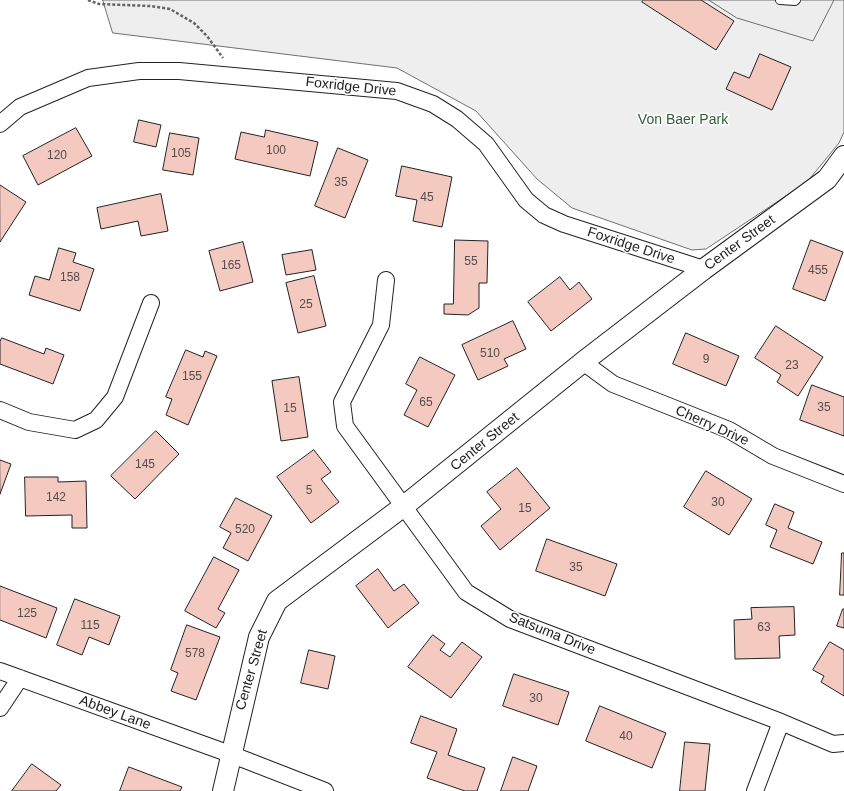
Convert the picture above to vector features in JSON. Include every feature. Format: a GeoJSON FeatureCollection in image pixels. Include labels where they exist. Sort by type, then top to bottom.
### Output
{"type":"FeatureCollection","features":[{"type":"Feature","properties":{"kind":"street","name":"Foxridge Drive"},"geometry":{"type":"LineString","coordinates":[[0,124],[20,107],[88,78],[139,71],[179,71],[397,91],[433,104],[457,119],[486,144],[526,200],[544,215],[564,224],[704,269]]}},
{"type":"Feature","properties":{"kind":"street","name":"Center Street"},"geometry":{"type":"LineString","coordinates":[[222,791],[259,637],[277,601],[404,506],[583,362],[704,269],[827,180],[844,156]]}},
{"type":"Feature","properties":{"kind":"street","name":"Satsuma Drive"},"geometry":{"type":"LineString","coordinates":[[386,280],[380,324],[342,402],[345,426],[466,592],[510,619],[781,722],[833,744],[844,743]]}},
{"type":"Feature","properties":{"kind":"street"},"geometry":{"type":"LineString","coordinates":[[0,410],[29,422],[75,430],[96,420],[115,397],[151,303]]}},
{"type":"Feature","properties":{"kind":"street","name":"Cherry Drive"},"geometry":{"type":"LineString","coordinates":[[583,362],[613,384],[729,430],[773,456],[844,484]]}},
{"type":"Feature","properties":{"kind":"street","name":"Abbey Lane"},"geometry":{"type":"LineString","coordinates":[[0,671],[230,754],[325,791]]}},
{"type":"Feature","properties":{"kind":"street"},"geometry":{"type":"LineString","coordinates":[[0,708],[20,678]]}},
{"type":"Feature","properties":{"kind":"street"},"geometry":{"type":"LineString","coordinates":[[755,791],[781,722]]}},
{"type":"Feature","properties":{"kind":"lane"},"geometry":{"type":"LineString","coordinates":[[780,0],[796,0]]}},
{"type":"Feature","properties":{"kind":"path"},"geometry":{"type":"LineString","coordinates":[[88,0],[99,4],[150,6],[170,9],[194,23],[207,36],[237,76]]}},
{"type":"Feature","properties":{"kind":"green space","name":"Von Baer Park"},"geometry":{"type":"Polygon","coordinates":[[[103,0],[844,0],[844,132],[839,143],[807,182],[706,249],[692,250],[572,208],[537,179],[476,111],[397,68],[113,33],[103,0]]]}},
{"type":"Feature","properties":{"kind":"shaded area"},"geometry":{"type":"Polygon","coordinates":[[[709,0],[834,0],[813,41],[737,18],[709,0]]]}},
{"type":"Feature","properties":{"kind":"building"},"geometry":{"type":"Polygon","coordinates":[[[644,0],[701,0],[734,21],[716,50],[642,2],[644,0]]]}},
{"type":"Feature","properties":{"kind":"building"},"geometry":{"type":"Polygon","coordinates":[[[760,54],[791,67],[772,110],[726,89],[734,72],[749,78],[760,54]]]}},
{"type":"Feature","properties":{"kind":"building"},"geometry":{"type":"Polygon","coordinates":[[[139,120],[161,125],[156,147],[134,142],[139,120]]]}},
{"type":"Feature","properties":{"kind":"building"},"geometry":{"type":"Polygon","coordinates":[[[76,128],[92,156],[38,185],[23,156],[76,128]]]}},
{"type":"Feature","properties":{"kind":"building"},"geometry":{"type":"Polygon","coordinates":[[[266,130],[318,142],[310,176],[235,159],[241,132],[264,137],[266,130]]]}},
{"type":"Feature","properties":{"kind":"building"},"geometry":{"type":"Polygon","coordinates":[[[170,133],[199,138],[193,175],[163,170],[170,133]]]}},
{"type":"Feature","properties":{"kind":"building"},"geometry":{"type":"Polygon","coordinates":[[[338,148],[368,160],[345,218],[315,206],[338,148]]]}},
{"type":"Feature","properties":{"kind":"building"},"geometry":{"type":"Polygon","coordinates":[[[402,166],[452,177],[442,227],[413,221],[417,200],[396,196],[402,166]]]}},
{"type":"Feature","properties":{"kind":"building"},"geometry":{"type":"Polygon","coordinates":[[[0,185],[26,202],[0,242],[0,185]]]}},
{"type":"Feature","properties":{"kind":"building"},"geometry":{"type":"Polygon","coordinates":[[[161,194],[168,231],[141,236],[138,221],[101,229],[97,208],[161,194]]]}},
{"type":"Feature","properties":{"kind":"building"},"geometry":{"type":"Polygon","coordinates":[[[455,240],[488,241],[487,283],[479,283],[479,308],[468,315],[444,314],[444,304],[453,304],[455,240]]]}},
{"type":"Feature","properties":{"kind":"building"},"geometry":{"type":"Polygon","coordinates":[[[811,240],[843,252],[825,301],[793,289],[811,240]]]}},
{"type":"Feature","properties":{"kind":"building"},"geometry":{"type":"Polygon","coordinates":[[[243,242],[253,282],[220,291],[209,251],[243,242]]]}},
{"type":"Feature","properties":{"kind":"building"},"geometry":{"type":"Polygon","coordinates":[[[59,248],[76,253],[73,262],[94,269],[80,311],[29,295],[35,276],[49,280],[59,248]]]}},
{"type":"Feature","properties":{"kind":"building"},"geometry":{"type":"Polygon","coordinates":[[[312,250],[316,270],[286,275],[282,255],[312,250]]]}},
{"type":"Feature","properties":{"kind":"building"},"geometry":{"type":"Polygon","coordinates":[[[314,276],[326,326],[298,333],[286,283],[314,276]]]}},
{"type":"Feature","properties":{"kind":"building"},"geometry":{"type":"Polygon","coordinates":[[[560,277],[570,290],[579,282],[592,299],[551,331],[528,302],[560,277]]]}},
{"type":"Feature","properties":{"kind":"building"},"geometry":{"type":"Polygon","coordinates":[[[513,321],[526,349],[504,359],[508,366],[478,380],[462,345],[513,321]]]}},
{"type":"Feature","properties":{"kind":"building"},"geometry":{"type":"Polygon","coordinates":[[[776,326],[823,357],[798,396],[777,382],[781,375],[755,358],[776,326]]]}},
{"type":"Feature","properties":{"kind":"building"},"geometry":{"type":"Polygon","coordinates":[[[686,333],[739,356],[726,386],[673,364],[686,333]]]}},
{"type":"Feature","properties":{"kind":"building"},"geometry":{"type":"Polygon","coordinates":[[[2,338],[44,354],[46,348],[64,355],[53,384],[0,364],[0,342],[2,338]]]}},
{"type":"Feature","properties":{"kind":"building"},"geometry":{"type":"Polygon","coordinates":[[[186,350],[203,357],[205,351],[217,356],[188,425],[166,415],[172,399],[166,397],[186,350]]]}},
{"type":"Feature","properties":{"kind":"building"},"geometry":{"type":"Polygon","coordinates":[[[420,357],[455,375],[428,427],[404,415],[417,390],[406,384],[420,357]]]}},
{"type":"Feature","properties":{"kind":"building"},"geometry":{"type":"Polygon","coordinates":[[[299,377],[308,437],[281,441],[272,381],[299,377]]]}},
{"type":"Feature","properties":{"kind":"building"},"geometry":{"type":"Polygon","coordinates":[[[812,385],[844,397],[844,436],[800,420],[812,385]]]}},
{"type":"Feature","properties":{"kind":"building"},"geometry":{"type":"Polygon","coordinates":[[[156,431],[179,454],[135,499],[111,476],[156,431]]]}},
{"type":"Feature","properties":{"kind":"building"},"geometry":{"type":"Polygon","coordinates":[[[314,450],[331,472],[321,479],[339,502],[311,523],[277,477],[314,450]]]}},
{"type":"Feature","properties":{"kind":"building"},"geometry":{"type":"Polygon","coordinates":[[[0,460],[11,464],[0,494],[0,460]]]}},
{"type":"Feature","properties":{"kind":"building"},"geometry":{"type":"Polygon","coordinates":[[[517,468],[550,508],[500,550],[481,526],[501,509],[487,492],[517,468]]]}},
{"type":"Feature","properties":{"kind":"building"},"geometry":{"type":"Polygon","coordinates":[[[706,471],[752,499],[729,535],[684,507],[706,471]]]}},
{"type":"Feature","properties":{"kind":"building"},"geometry":{"type":"Polygon","coordinates":[[[25,477],[58,477],[58,482],[86,481],[87,528],[72,528],[72,515],[26,516],[25,477]]]}},
{"type":"Feature","properties":{"kind":"building"},"geometry":{"type":"Polygon","coordinates":[[[236,498],[272,516],[248,561],[223,548],[231,533],[220,527],[236,498]]]}},
{"type":"Feature","properties":{"kind":"building"},"geometry":{"type":"Polygon","coordinates":[[[775,504],[794,512],[788,528],[822,542],[813,564],[770,547],[777,530],[766,525],[775,504]]]}},
{"type":"Feature","properties":{"kind":"building"},"geometry":{"type":"Polygon","coordinates":[[[547,539],[617,564],[605,596],[536,571],[547,539]]]}},
{"type":"Feature","properties":{"kind":"building"},"geometry":{"type":"Polygon","coordinates":[[[842,553],[844,553],[844,595],[840,595],[842,553]]]}},
{"type":"Feature","properties":{"kind":"building"},"geometry":{"type":"Polygon","coordinates":[[[214,557],[239,570],[218,609],[225,613],[216,628],[185,611],[214,557]]]}},
{"type":"Feature","properties":{"kind":"building"},"geometry":{"type":"Polygon","coordinates":[[[378,569],[394,591],[404,584],[419,603],[388,628],[356,586],[378,569]]]}},
{"type":"Feature","properties":{"kind":"building"},"geometry":{"type":"Polygon","coordinates":[[[0,586],[57,608],[46,638],[0,620],[0,586]]]}},
{"type":"Feature","properties":{"kind":"building"},"geometry":{"type":"Polygon","coordinates":[[[75,599],[120,616],[109,645],[89,637],[82,655],[57,645],[75,599]]]}},
{"type":"Feature","properties":{"kind":"building"},"geometry":{"type":"Polygon","coordinates":[[[794,607],[795,635],[779,636],[780,658],[735,659],[734,620],[752,619],[751,608],[794,607]]]}},
{"type":"Feature","properties":{"kind":"building"},"geometry":{"type":"Polygon","coordinates":[[[844,609],[844,628],[837,626],[844,609]]]}},
{"type":"Feature","properties":{"kind":"building"},"geometry":{"type":"Polygon","coordinates":[[[187,625],[220,637],[196,700],[171,691],[178,673],[171,670],[187,625]]]}},
{"type":"Feature","properties":{"kind":"building"},"geometry":{"type":"Polygon","coordinates":[[[433,635],[445,644],[440,650],[450,657],[462,642],[482,657],[451,698],[408,667],[433,635]]]}},
{"type":"Feature","properties":{"kind":"building"},"geometry":{"type":"Polygon","coordinates":[[[830,642],[844,650],[844,696],[821,682],[824,676],[813,670],[830,642]]]}},
{"type":"Feature","properties":{"kind":"building"},"geometry":{"type":"Polygon","coordinates":[[[309,650],[335,656],[328,689],[301,683],[309,650]]]}},
{"type":"Feature","properties":{"kind":"building"},"geometry":{"type":"Polygon","coordinates":[[[514,674],[569,692],[558,725],[503,706],[514,674]]]}},
{"type":"Feature","properties":{"kind":"building"},"geometry":{"type":"Polygon","coordinates":[[[600,706],[666,733],[652,768],[586,741],[600,706]]]}},
{"type":"Feature","properties":{"kind":"building"},"geometry":{"type":"Polygon","coordinates":[[[421,716],[457,729],[448,755],[485,768],[477,791],[465,791],[427,778],[437,752],[411,743],[421,716]]]}},
{"type":"Feature","properties":{"kind":"building"},"geometry":{"type":"Polygon","coordinates":[[[685,742],[710,744],[705,791],[680,791],[685,742]]]}},
{"type":"Feature","properties":{"kind":"building"},"geometry":{"type":"Polygon","coordinates":[[[513,757],[537,766],[528,791],[501,791],[513,757]]]}},
{"type":"Feature","properties":{"kind":"building"},"geometry":{"type":"Polygon","coordinates":[[[32,764],[61,785],[56,791],[12,791],[32,764]]]}},
{"type":"Feature","properties":{"kind":"building"},"geometry":{"type":"Polygon","coordinates":[[[129,767],[182,787],[180,791],[120,791],[129,767]]]}}]}
